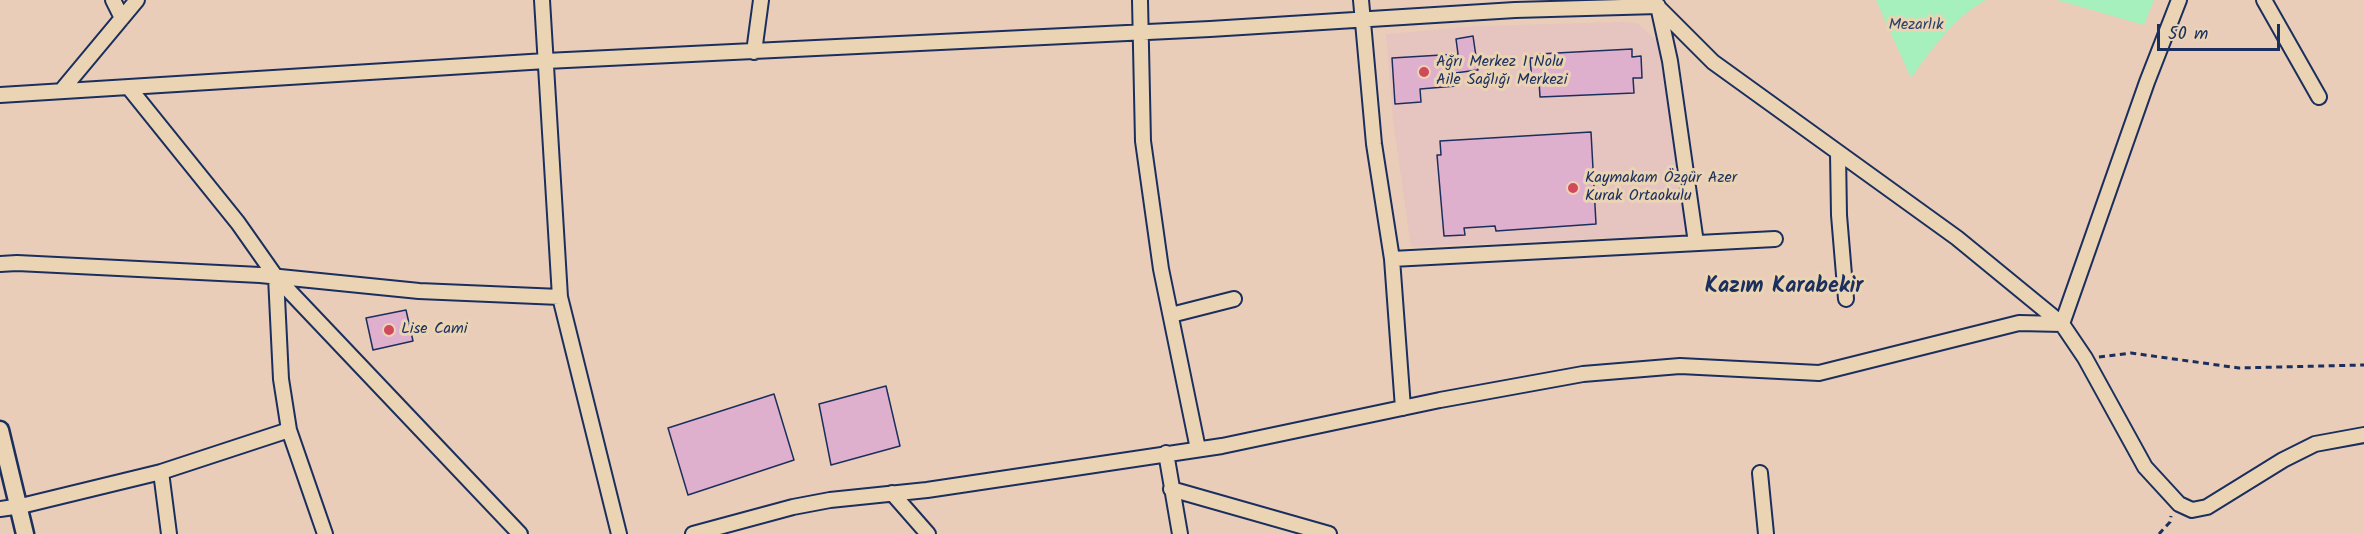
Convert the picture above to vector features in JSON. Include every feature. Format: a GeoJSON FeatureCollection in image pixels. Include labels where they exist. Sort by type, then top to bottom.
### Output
{"type":"FeatureCollection","features":[{"type":"Feature","properties":{"kind":"street"},"geometry":{"type":"LineString","coordinates":[[113,0],[122,18]]}},
{"type":"Feature","properties":{"kind":"street"},"geometry":{"type":"LineString","coordinates":[[62,90],[137,0]]}},
{"type":"Feature","properties":{"kind":"street"},"geometry":{"type":"LineString","coordinates":[[542,0],[560,297],[619,534]]}},
{"type":"Feature","properties":{"kind":"street"},"geometry":{"type":"LineString","coordinates":[[754,52],[761,0]]}},
{"type":"Feature","properties":{"kind":"street"},"geometry":{"type":"LineString","coordinates":[[1140,0],[1143,141],[1161,269],[1198,449]]}},
{"type":"Feature","properties":{"kind":"street"},"geometry":{"type":"LineString","coordinates":[[1361,0],[1374,144],[1392,259],[1404,408]]}},
{"type":"Feature","properties":{"kind":"street"},"geometry":{"type":"LineString","coordinates":[[2062,324],[2147,81],[2179,0]]}},
{"type":"Feature","properties":{"kind":"street"},"geometry":{"type":"LineString","coordinates":[[2265,0],[2319,98]]}},
{"type":"Feature","properties":{"kind":"street"},"geometry":{"type":"LineString","coordinates":[[1656,3],[1670,61],[1696,243]]}},
{"type":"Feature","properties":{"kind":"street"},"geometry":{"type":"LineString","coordinates":[[0,95],[62,90],[130,89],[546,61],[1140,32],[1656,3],[1713,62],[1957,238],[2062,324],[2085,358],[2145,467],[2179,504],[2192,510],[2207,507],[2283,460],[2315,444],[2364,435]]}},
{"type":"Feature","properties":{"kind":"street"},"geometry":{"type":"LineString","coordinates":[[130,89],[238,224],[276,277],[520,534]]}},
{"type":"Feature","properties":{"kind":"street"},"geometry":{"type":"LineString","coordinates":[[1838,153],[1839,215],[1846,298]]}},
{"type":"Feature","properties":{"kind":"street"},"geometry":{"type":"LineString","coordinates":[[1392,259],[1775,240]]}},
{"type":"Feature","properties":{"kind":"street"},"geometry":{"type":"LineString","coordinates":[[0,264],[276,277],[419,291],[560,297]]}},
{"type":"Feature","properties":{"kind":"street"},"geometry":{"type":"LineString","coordinates":[[276,277],[281,379],[289,430],[325,534]]}},
{"type":"Feature","properties":{"kind":"street"},"geometry":{"type":"LineString","coordinates":[[1171,315],[1234,299]]}},
{"type":"Feature","properties":{"kind":"street"},"geometry":{"type":"LineString","coordinates":[[693,534],[793,507],[927,490],[1198,449],[1584,374],[1680,366],[1819,373],[2019,323],[2062,324]]}},
{"type":"Feature","properties":{"kind":"street"},"geometry":{"type":"LineString","coordinates":[[0,430],[21,506],[26,534]]}},
{"type":"Feature","properties":{"kind":"street"},"geometry":{"type":"LineString","coordinates":[[0,509],[161,472],[289,430]]}},
{"type":"Feature","properties":{"kind":"street"},"geometry":{"type":"LineString","coordinates":[[1166,453],[1180,534]]}},
{"type":"Feature","properties":{"kind":"street"},"geometry":{"type":"LineString","coordinates":[[161,472],[169,534]]}},
{"type":"Feature","properties":{"kind":"street"},"geometry":{"type":"LineString","coordinates":[[1760,473],[1766,534]]}},
{"type":"Feature","properties":{"kind":"street"},"geometry":{"type":"LineString","coordinates":[[1171,489],[1329,534]]}},
{"type":"Feature","properties":{"kind":"street"},"geometry":{"type":"LineString","coordinates":[[892,493],[928,534]]}},
{"type":"Feature","properties":{"kind":"path"},"geometry":{"type":"LineString","coordinates":[[2085,358],[2131,353],[2240,368],[2325,368],[2364,365]]}},
{"type":"Feature","properties":{"kind":"path"},"geometry":{"type":"LineString","coordinates":[[2159,534],[2170,522],[2179,504]]}},
{"type":"Feature","properties":{"kind":"shaded area"},"geometry":{"type":"Polygon","coordinates":[[[1637,23],[1663,46],[1687,234],[1411,247],[1393,120],[1386,34],[1480,26],[1637,23]]]}},
{"type":"Feature","properties":{"kind":"green space","name":"Mezarlık"},"geometry":{"type":"Polygon","coordinates":[[[1876,0],[1986,0],[1974,7],[1954,25],[1911,78],[1876,0]]]}},
{"type":"Feature","properties":{"kind":"green space"},"geometry":{"type":"Polygon","coordinates":[[[2057,0],[2154,0],[2144,25],[2057,0]]]}},
{"type":"Feature","properties":{"kind":"building","name":"Ağrı Merkez 1 Nolu Aile Sağlığı Merkezi"},"geometry":{"type":"Polygon","coordinates":[[[1473,36],[1478,70],[1455,73],[1456,86],[1420,89],[1421,102],[1395,104],[1392,58],[1458,54],[1456,39],[1473,36]]]}},
{"type":"Feature","properties":{"kind":"building"},"geometry":{"type":"Polygon","coordinates":[[[1632,49],[1632,57],[1641,56],[1642,78],[1633,78],[1634,93],[1540,97],[1539,81],[1532,82],[1530,58],[1538,58],[1538,54],[1632,49]]]}},
{"type":"Feature","properties":{"kind":"building","name":"Kaymakam Özgür Azer Kurak Ortaokulu"},"geometry":{"type":"Polygon","coordinates":[[[1591,132],[1596,224],[1496,231],[1495,226],[1464,228],[1465,235],[1444,236],[1437,155],[1441,155],[1440,141],[1591,132]]]}},
{"type":"Feature","properties":{"kind":"building","name":"Lise Cami"},"geometry":{"type":"Polygon","coordinates":[[[406,310],[413,341],[373,350],[366,318],[406,310]]]}},
{"type":"Feature","properties":{"kind":"building"},"geometry":{"type":"Polygon","coordinates":[[[886,386],[900,446],[831,465],[819,404],[886,386]]]}},
{"type":"Feature","properties":{"kind":"building"},"geometry":{"type":"Polygon","coordinates":[[[774,394],[794,460],[688,495],[668,428],[774,394]]]}},
{"type":"Feature","properties":{"kind":"place","name":"Ağrı Merkez 1 Nolu Aile Sağlığı Merkezi"},"geometry":{"type":"Point","coordinates":[1424,72]}},
{"type":"Feature","properties":{"kind":"place","name":"Kaymakam Özgür Azer Kurak Ortaokulu"},"geometry":{"type":"Point","coordinates":[1573,188]}},
{"type":"Feature","properties":{"kind":"place","name":"Lise Cami"},"geometry":{"type":"Point","coordinates":[389,330]}},
{"type":"Feature","properties":{"kind":"district","name":"Kazım Karabekir"},"geometry":{"type":"Point","coordinates":[1784,288]}}]}
